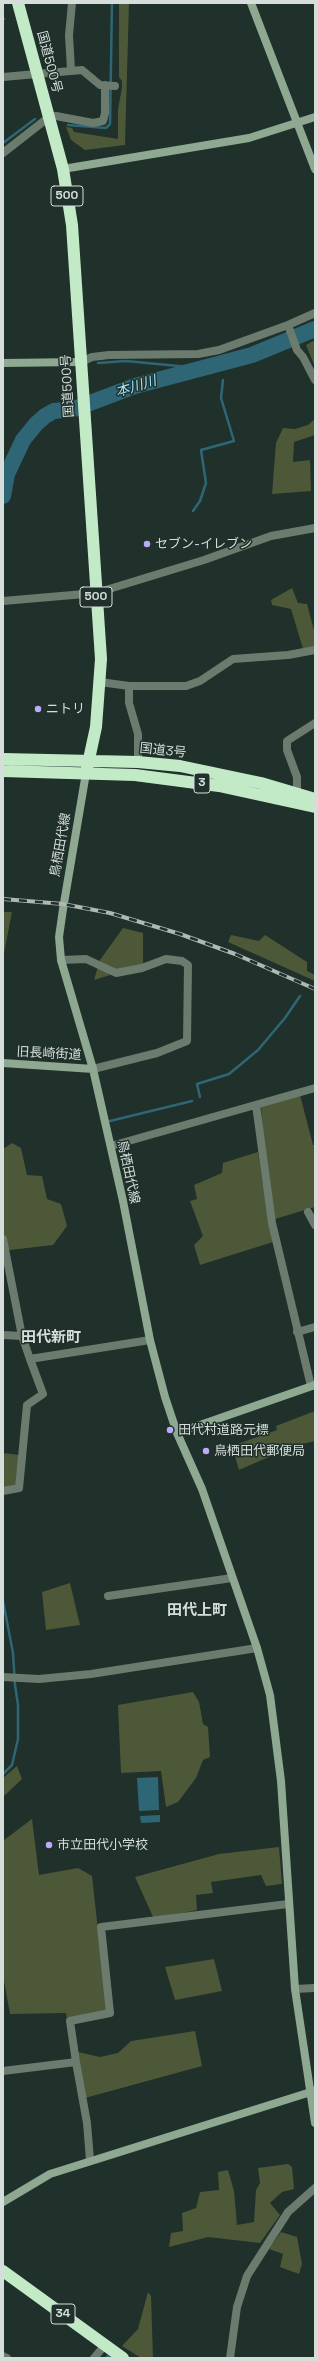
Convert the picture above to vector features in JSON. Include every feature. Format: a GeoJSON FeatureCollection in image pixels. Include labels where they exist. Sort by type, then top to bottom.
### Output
{"type":"FeatureCollection","features":[{"type":"Feature","properties":{"kind":"highway","name":"国道500号"},"geometry":{"type":"LineString","coordinates":[[18,3],[63,169],[72,225],[101,659],[96,727],[86,772]]}},
{"type":"Feature","properties":{"kind":"highway","name":"国道3号"},"geometry":{"type":"LineString","coordinates":[[3,759],[138,762],[221,773],[315,799]]}},
{"type":"Feature","properties":{"kind":"highway","name":"国道3号"},"geometry":{"type":"LineString","coordinates":[[3,772],[86,772],[135,775],[219,786],[315,807]]}},
{"type":"Feature","properties":{"kind":"highway","name":"34"},"geometry":{"type":"LineString","coordinates":[[3,2270],[123,2358]]}},
{"type":"Feature","properties":{"kind":"street"},"geometry":{"type":"LineString","coordinates":[[71,70],[69,35],[72,3]]}},
{"type":"Feature","properties":{"kind":"street"},"geometry":{"type":"LineString","coordinates":[[251,3],[315,169]]}},
{"type":"Feature","properties":{"kind":"street"},"geometry":{"type":"LineString","coordinates":[[3,77],[82,70],[100,85],[115,86]]}},
{"type":"Feature","properties":{"kind":"street"},"geometry":{"type":"LineString","coordinates":[[3,153],[49,117],[56,116],[94,123],[103,120],[105,114],[105,85]]}},
{"type":"Feature","properties":{"kind":"street"},"geometry":{"type":"LineString","coordinates":[[63,169],[249,138],[297,124],[315,117]]}},
{"type":"Feature","properties":{"kind":"street"},"geometry":{"type":"LineString","coordinates":[[3,363],[81,362],[92,357],[109,354],[198,354],[219,350],[288,325],[315,313]]}},
{"type":"Feature","properties":{"kind":"street"},"geometry":{"type":"LineString","coordinates":[[288,325],[297,350],[303,356],[315,380]]}},
{"type":"Feature","properties":{"kind":"street"},"geometry":{"type":"LineString","coordinates":[[3,601],[96,593],[204,560],[271,536],[315,528]]}},
{"type":"Feature","properties":{"kind":"street"},"geometry":{"type":"LineString","coordinates":[[100,682],[129,686],[186,686],[200,681],[233,659],[288,655],[315,650]]}},
{"type":"Feature","properties":{"kind":"street"},"geometry":{"type":"LineString","coordinates":[[129,686],[129,703],[138,734],[138,762]]}},
{"type":"Feature","properties":{"kind":"street"},"geometry":{"type":"LineString","coordinates":[[297,793],[297,777],[287,750],[287,740],[315,723]]}},
{"type":"Feature","properties":{"kind":"street","name":"鳥栖田代線"},"geometry":{"type":"LineString","coordinates":[[86,772],[63,908],[60,937],[61,960],[93,1069],[111,1146],[150,1340],[165,1397],[177,1433],[202,1489],[257,1648],[270,1694],[278,1741],[295,1989],[313,2092],[315,2123]]}},
{"type":"Feature","properties":{"kind":"street"},"geometry":{"type":"LineString","coordinates":[[61,960],[86,959],[116,973],[142,968],[166,959],[182,961],[188,965],[186,1041],[157,1053],[93,1069]]}},
{"type":"Feature","properties":{"kind":"street","name":"旧長崎街道"},"geometry":{"type":"LineString","coordinates":[[3,1063],[93,1069]]}},
{"type":"Feature","properties":{"kind":"street"},"geometry":{"type":"LineString","coordinates":[[111,1146],[315,1088]]}},
{"type":"Feature","properties":{"kind":"street"},"geometry":{"type":"LineString","coordinates":[[177,1433],[313,1386],[297,1332],[272,1223],[256,1105]]}},
{"type":"Feature","properties":{"kind":"street"},"geometry":{"type":"LineString","coordinates":[[308,1212],[315,1225]]}},
{"type":"Feature","properties":{"kind":"street"},"geometry":{"type":"LineString","coordinates":[[3,1239],[22,1336],[43,1394],[27,1405],[19,1488],[3,1491]]}},
{"type":"Feature","properties":{"kind":"street"},"geometry":{"type":"LineString","coordinates":[[297,1332],[315,1327]]}},
{"type":"Feature","properties":{"kind":"street"},"geometry":{"type":"LineString","coordinates":[[3,1335],[22,1336]]}},
{"type":"Feature","properties":{"kind":"street"},"geometry":{"type":"LineString","coordinates":[[30,1359],[150,1340]]}},
{"type":"Feature","properties":{"kind":"street"},"geometry":{"type":"LineString","coordinates":[[108,1596],[232,1578]]}},
{"type":"Feature","properties":{"kind":"street"},"geometry":{"type":"LineString","coordinates":[[6,1677],[39,1678],[91,1674],[257,1648]]}},
{"type":"Feature","properties":{"kind":"street"},"geometry":{"type":"LineString","coordinates":[[90,2160],[87,2123],[70,2021],[110,2012],[101,1927],[288,1904]]}},
{"type":"Feature","properties":{"kind":"street"},"geometry":{"type":"LineString","coordinates":[[295,1989],[315,1988]]}},
{"type":"Feature","properties":{"kind":"street"},"geometry":{"type":"LineString","coordinates":[[3,2072],[76,2062]]}},
{"type":"Feature","properties":{"kind":"street"},"geometry":{"type":"LineString","coordinates":[[3,2202],[50,2174],[90,2160],[313,2092]]}},
{"type":"Feature","properties":{"kind":"street"},"geometry":{"type":"LineString","coordinates":[[230,2358],[237,2308],[247,2276],[288,2212],[315,2188]]}},
{"type":"Feature","properties":{"kind":"street"},"geometry":{"type":"LineString","coordinates":[[94,2358],[105,2345]]}},
{"type":"Feature","properties":{"kind":"street"},"geometry":{"type":"LineString","coordinates":[[3,2356],[7,2358]]}},
{"type":"Feature","properties":{"kind":"green space"},"geometry":{"type":"Polygon","coordinates":[[[119,3],[129,3],[125,145],[85,150],[71,140],[66,127],[72,128],[74,132],[118,139],[118,109],[122,88],[122,81],[119,77],[119,3]]]}},
{"type":"Feature","properties":{"kind":"green space"},"geometry":{"type":"Polygon","coordinates":[[[315,340],[315,367],[306,345],[315,340]]]}},
{"type":"Feature","properties":{"kind":"green space"},"geometry":{"type":"Polygon","coordinates":[[[315,419],[315,435],[294,442],[293,462],[310,460],[311,491],[272,494],[276,443],[283,428],[295,429],[308,425],[315,419]]]}},
{"type":"Feature","properties":{"kind":"green space"},"geometry":{"type":"Polygon","coordinates":[[[292,588],[298,603],[307,604],[315,634],[315,648],[303,649],[291,609],[272,605],[271,600],[292,588]]]}},
{"type":"Feature","properties":{"kind":"green space"},"geometry":{"type":"Polygon","coordinates":[[[3,912],[12,912],[3,958],[3,912]]]}},
{"type":"Feature","properties":{"kind":"green space"},"geometry":{"type":"Polygon","coordinates":[[[123,928],[143,933],[143,965],[94,980],[100,960],[123,928]]]}},
{"type":"Feature","properties":{"kind":"green space"},"geometry":{"type":"Polygon","coordinates":[[[231,935],[259,941],[265,935],[307,962],[307,971],[315,975],[315,981],[228,942],[231,935]]]}},
{"type":"Feature","properties":{"kind":"green space"},"geometry":{"type":"Polygon","coordinates":[[[300,1095],[313,1145],[315,1145],[315,1207],[275,1219],[264,1151],[261,1107],[300,1095]]]}},
{"type":"Feature","properties":{"kind":"green space"},"geometry":{"type":"Polygon","coordinates":[[[12,1143],[21,1148],[27,1175],[42,1176],[47,1199],[61,1204],[67,1226],[53,1245],[10,1250],[3,1249],[3,1149],[12,1143]]]}},
{"type":"Feature","properties":{"kind":"green space"},"geometry":{"type":"Polygon","coordinates":[[[258,1152],[273,1242],[200,1265],[194,1245],[203,1236],[190,1201],[197,1199],[194,1185],[222,1173],[223,1163],[258,1152]]]}},
{"type":"Feature","properties":{"kind":"green space"},"geometry":{"type":"Polygon","coordinates":[[[315,1411],[315,1441],[294,1446],[239,1470],[232,1446],[277,1430],[276,1426],[315,1411]]]}},
{"type":"Feature","properties":{"kind":"green space"},"geometry":{"type":"Polygon","coordinates":[[[3,1453],[20,1455],[17,1484],[3,1488],[3,1453]]]}},
{"type":"Feature","properties":{"kind":"green space"},"geometry":{"type":"Polygon","coordinates":[[[70,1583],[80,1625],[46,1630],[42,1592],[70,1583]]]}},
{"type":"Feature","properties":{"kind":"green space"},"geometry":{"type":"Polygon","coordinates":[[[193,1692],[199,1702],[203,1724],[208,1727],[210,1757],[203,1760],[196,1778],[178,1802],[166,1807],[161,1771],[121,1773],[118,1705],[193,1692]]]}},
{"type":"Feature","properties":{"kind":"green space"},"geometry":{"type":"Polygon","coordinates":[[[17,1766],[22,1779],[3,1797],[3,1778],[17,1766]]]}},
{"type":"Feature","properties":{"kind":"green space"},"geometry":{"type":"Polygon","coordinates":[[[32,1819],[39,1875],[78,1868],[92,1876],[107,2011],[67,2019],[66,2013],[10,2014],[3,1975],[3,1843],[4,1840],[32,1819]]]}},
{"type":"Feature","properties":{"kind":"green space"},"geometry":{"type":"Polygon","coordinates":[[[279,1847],[282,1884],[266,1886],[261,1875],[211,1882],[213,1893],[196,1895],[197,1910],[154,1919],[135,1877],[219,1854],[279,1847]]]}},
{"type":"Feature","properties":{"kind":"green space"},"geometry":{"type":"Polygon","coordinates":[[[214,1959],[222,1991],[175,2000],[165,1967],[214,1959]]]}},
{"type":"Feature","properties":{"kind":"green space"},"geometry":{"type":"Polygon","coordinates":[[[195,2031],[202,2066],[85,2098],[78,2052],[100,2057],[118,2053],[131,2041],[195,2031]]]}},
{"type":"Feature","properties":{"kind":"green space"},"geometry":{"type":"Polygon","coordinates":[[[288,2164],[292,2167],[294,2189],[282,2192],[270,2203],[280,2215],[260,2243],[208,2237],[169,2247],[171,2233],[183,2231],[182,2213],[196,2208],[200,2192],[219,2190],[218,2172],[228,2170],[234,2191],[237,2225],[254,2222],[256,2190],[260,2183],[258,2168],[288,2164]]]}},
{"type":"Feature","properties":{"kind":"green space"},"geometry":{"type":"Polygon","coordinates":[[[281,2232],[297,2237],[302,2264],[299,2274],[280,2267],[283,2254],[269,2249],[281,2232]]]}},
{"type":"Feature","properties":{"kind":"green space"},"geometry":{"type":"Polygon","coordinates":[[[148,2292],[151,2296],[153,2358],[141,2358],[122,2346],[138,2329],[148,2292]]]}},
{"type":"Feature","properties":{"kind":"water"},"geometry":{"type":"Polygon","coordinates":[[[158,1777],[159,1810],[139,1811],[137,1778],[158,1777]]]}},
{"type":"Feature","properties":{"kind":"water"},"geometry":{"type":"Polygon","coordinates":[[[160,1815],[160,1822],[141,1823],[140,1816],[160,1815]]]}},
{"type":"Feature","properties":{"kind":"waterway"},"geometry":{"type":"LineString","coordinates":[[68,125],[106,128],[110,124],[112,3]]}},
{"type":"Feature","properties":{"kind":"waterway"},"geometry":{"type":"LineString","coordinates":[[3,143],[35,119]]}},
{"type":"Feature","properties":{"kind":"waterway","name":"本川川"},"geometry":{"type":"LineString","coordinates":[[3,496],[7,474],[23,440],[36,424],[45,416],[54,411],[74,409],[135,386],[252,355],[315,329]]}},
{"type":"Feature","properties":{"kind":"waterway"},"geometry":{"type":"LineString","coordinates":[[98,363],[126,361],[199,368]]}},
{"type":"Feature","properties":{"kind":"waterway"},"geometry":{"type":"LineString","coordinates":[[193,511],[200,501],[206,483],[201,450],[234,441],[221,398],[223,380]]}},
{"type":"Feature","properties":{"kind":"waterway"},"geometry":{"type":"LineString","coordinates":[[200,1097],[197,1084],[229,1074],[258,1050],[285,1018],[300,996]]}},
{"type":"Feature","properties":{"kind":"waterway"},"geometry":{"type":"LineString","coordinates":[[110,1121],[192,1101]]}},
{"type":"Feature","properties":{"kind":"waterway"},"geometry":{"type":"LineString","coordinates":[[3,1601],[13,1653],[18,1705],[18,1739],[12,1765],[3,1774]]}},
{"type":"Feature","properties":{"kind":"waterway"},"geometry":{"type":"LineString","coordinates":[[106,2358],[108,2356],[110,2358]]}},
{"type":"Feature","properties":{"kind":"railway"},"geometry":{"type":"LineString","coordinates":[[3,899],[63,904],[110,913],[180,934],[235,954],[315,989]]}},
{"type":"Feature","properties":{"kind":"place","name":"セブン-イレブン"},"geometry":{"type":"Point","coordinates":[147,544]}},
{"type":"Feature","properties":{"kind":"place","name":"ニトリ"},"geometry":{"type":"Point","coordinates":[38,709]}},
{"type":"Feature","properties":{"kind":"place","name":"田代村道路元標"},"geometry":{"type":"Point","coordinates":[170,1430]}},
{"type":"Feature","properties":{"kind":"place","name":"鳥栖田代郵便局"},"geometry":{"type":"Point","coordinates":[206,1451]}},
{"type":"Feature","properties":{"kind":"place","name":"市立田代小学校"},"geometry":{"type":"Point","coordinates":[49,1845]}},
{"type":"Feature","properties":{"kind":"district","name":"田代新町"},"geometry":{"type":"Point","coordinates":[51,1338]}},
{"type":"Feature","properties":{"kind":"district","name":"田代上町"},"geometry":{"type":"Point","coordinates":[197,1611]}}]}
